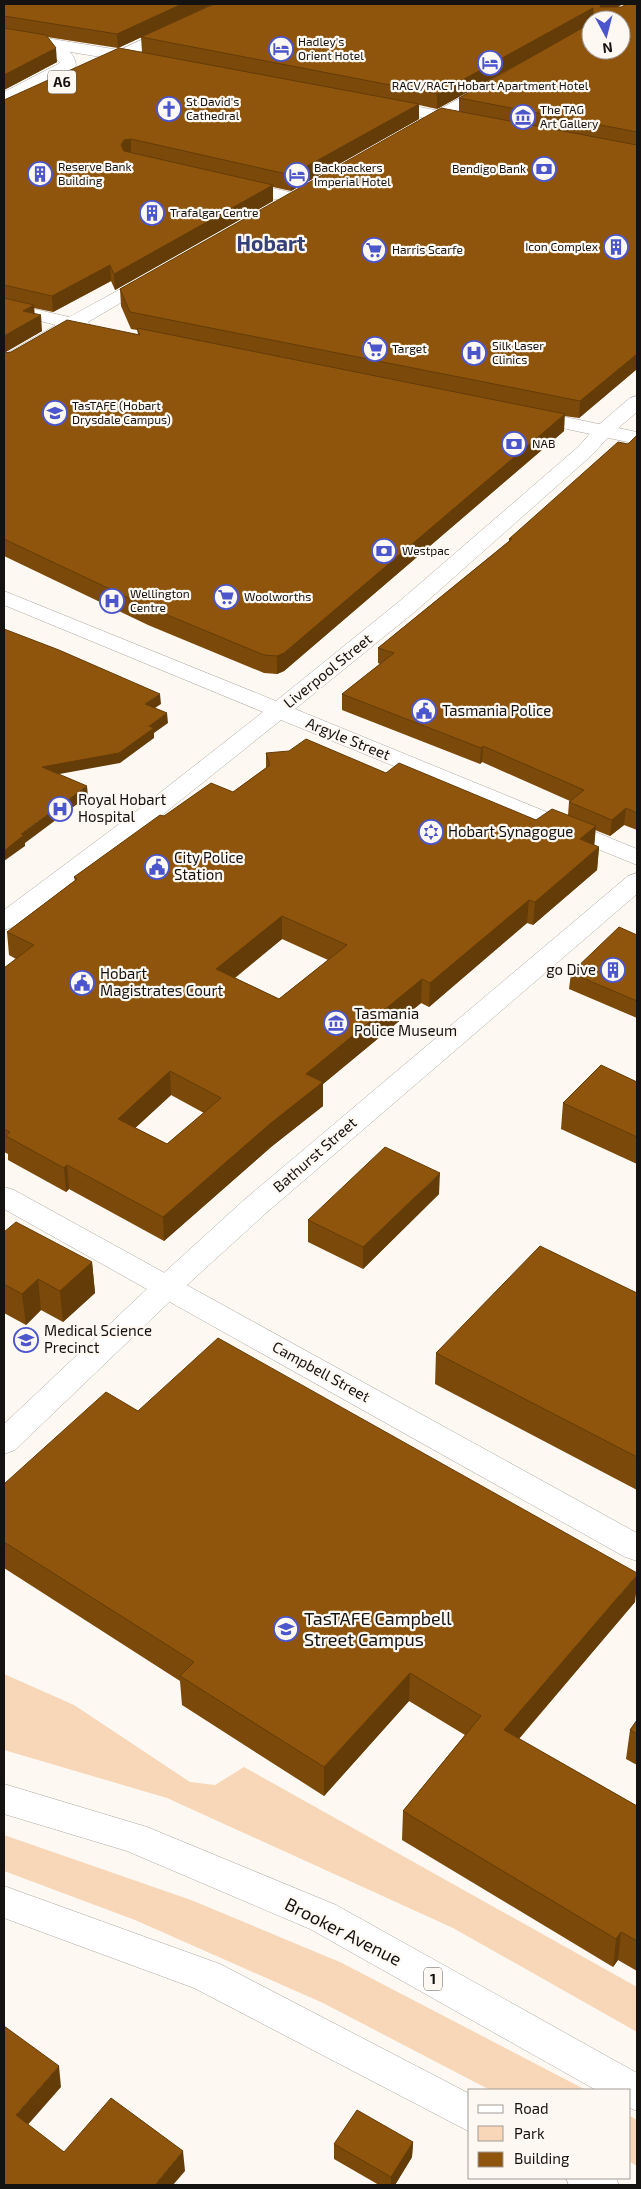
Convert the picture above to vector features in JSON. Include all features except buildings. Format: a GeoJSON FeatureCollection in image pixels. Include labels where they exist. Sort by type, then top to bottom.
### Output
{"type":"FeatureCollection","features":[{"type":"Feature","properties":{"kind":"main road","name":"A6"},"geometry":{"type":"LineString","coordinates":[[4,109],[229,4]]}},
{"type":"Feature","properties":{"kind":"main road"},"geometry":{"type":"LineString","coordinates":[[4,36],[154,61]]}},
{"type":"Feature","properties":{"kind":"main road"},"geometry":{"type":"LineString","coordinates":[[4,98],[68,65],[66,57],[54,45]]}},
{"type":"Feature","properties":{"kind":"main road"},"geometry":{"type":"LineString","coordinates":[[401,137],[509,76]]}},
{"type":"Feature","properties":{"kind":"main road"},"geometry":{"type":"LineString","coordinates":[[364,101],[482,124]]}},
{"type":"Feature","properties":{"kind":"main road"},"geometry":{"type":"LineString","coordinates":[[220,181],[292,198]]}},
{"type":"Feature","properties":{"kind":"main road"},"geometry":{"type":"LineString","coordinates":[[275,208],[308,190]]}},
{"type":"Feature","properties":{"kind":"main road"},"geometry":{"type":"LineString","coordinates":[[4,363],[171,267]]}},
{"type":"Feature","properties":{"kind":"main road"},"geometry":{"type":"LineString","coordinates":[[4,307],[100,330]]}},
{"type":"Feature","properties":{"kind":"main road"},"geometry":{"type":"LineString","coordinates":[[4,351],[48,326],[51,322],[47,318]]}},
{"type":"Feature","properties":{"kind":"main road","name":"Liverpool Street"},"geometry":{"type":"LineString","coordinates":[[4,922],[147,815],[409,604],[584,451],[603,431],[637,402]]}},
{"type":"Feature","properties":{"kind":"main road"},"geometry":{"type":"LineString","coordinates":[[512,412],[637,438]]}},
{"type":"Feature","properties":{"kind":"main road","name":"Argyle Street"},"geometry":{"type":"LineString","coordinates":[[4,596],[278,711],[470,787],[637,858]]}},
{"type":"Feature","properties":{"kind":"main road","name":"Bathurst Street"},"geometry":{"type":"LineString","coordinates":[[4,1442],[70,1382],[167,1287],[412,1071],[637,881]]}},
{"type":"Feature","properties":{"kind":"main road","name":"Campbell Street"},"geometry":{"type":"LineString","coordinates":[[4,1197],[637,1548]]}},
{"type":"Feature","properties":{"kind":"main road","name":"Brooker Avenue"},"geometry":{"type":"LineString","coordinates":[[4,1799],[134,1838],[323,1917],[630,2089]]}},
{"type":"Feature","properties":{"kind":"main road"},"geometry":{"type":"LineString","coordinates":[[4,1902],[207,1976],[468,2113]]}},
{"type":"Feature","properties":{"kind":"main road"},"geometry":{"type":"LineString","coordinates":[[588,2179],[599,2185]]}},
{"type":"Feature","properties":{"kind":"green space"},"geometry":{"type":"Polygon","coordinates":[[[4,1674],[74,1705],[190,1782],[215,1785],[244,1767],[637,1987],[637,2032],[453,1928],[167,1798],[4,1750],[4,1674]]]}},
{"type":"Feature","properties":{"kind":"green space"},"geometry":{"type":"Polygon","coordinates":[[[4,1835],[191,1900],[342,1963],[584,2089],[488,2089],[323,2003],[135,1920],[4,1871],[4,1835]]]}},
{"type":"Feature","properties":{"kind":"green space"},"geometry":{"type":"Polygon","coordinates":[[[631,2117],[637,2120],[637,2166],[631,2163],[631,2117]]]}},
{"type":"Feature","properties":{"kind":"place","name":"Hadley's Orient Hotel"},"geometry":{"type":"Point","coordinates":[281,49]}},
{"type":"Feature","properties":{"kind":"place","name":"RACV/RACT Hobart Apartment Hotel"},"geometry":{"type":"Point","coordinates":[490,63]}},
{"type":"Feature","properties":{"kind":"place","name":"St David's Cathedral"},"geometry":{"type":"Point","coordinates":[169,109]}},
{"type":"Feature","properties":{"kind":"place","name":"The TAG Art Gallery"},"geometry":{"type":"Point","coordinates":[523,117]}},
{"type":"Feature","properties":{"kind":"place","name":"Bendigo Bank"},"geometry":{"type":"Point","coordinates":[544,169]}},
{"type":"Feature","properties":{"kind":"place","name":"Reserve Bank Building"},"geometry":{"type":"Point","coordinates":[40,174]}},
{"type":"Feature","properties":{"kind":"place","name":"Backpackers Imperial Hotel"},"geometry":{"type":"Point","coordinates":[297,175]}},
{"type":"Feature","properties":{"kind":"place","name":"Trafalgar Centre"},"geometry":{"type":"Point","coordinates":[152,213]}},
{"type":"Feature","properties":{"kind":"place","name":"Icon Complex"},"geometry":{"type":"Point","coordinates":[616,247]}},
{"type":"Feature","properties":{"kind":"place","name":"Harris Scarfe"},"geometry":{"type":"Point","coordinates":[374,250]}},
{"type":"Feature","properties":{"kind":"place","name":"Target"},"geometry":{"type":"Point","coordinates":[375,349]}},
{"type":"Feature","properties":{"kind":"place","name":"Silk Laser Clinics"},"geometry":{"type":"Point","coordinates":[474,353]}},
{"type":"Feature","properties":{"kind":"place","name":"TasTAFE (Hobart Drysdale Campus)"},"geometry":{"type":"Point","coordinates":[55,413]}},
{"type":"Feature","properties":{"kind":"place","name":"NAB"},"geometry":{"type":"Point","coordinates":[514,444]}},
{"type":"Feature","properties":{"kind":"place","name":"Westpac"},"geometry":{"type":"Point","coordinates":[384,551]}},
{"type":"Feature","properties":{"kind":"place","name":"Woolworths"},"geometry":{"type":"Point","coordinates":[226,597]}},
{"type":"Feature","properties":{"kind":"place","name":"Wellington Centre"},"geometry":{"type":"Point","coordinates":[112,601]}},
{"type":"Feature","properties":{"kind":"place","name":"Tasmania Police"},"geometry":{"type":"Point","coordinates":[424,711]}},
{"type":"Feature","properties":{"kind":"place","name":"Royal Hobart Hospital"},"geometry":{"type":"Point","coordinates":[60,809]}},
{"type":"Feature","properties":{"kind":"place","name":"Hobart Synagogue"},"geometry":{"type":"Point","coordinates":[431,832]}},
{"type":"Feature","properties":{"kind":"place","name":"City Police Station"},"geometry":{"type":"Point","coordinates":[157,867]}},
{"type":"Feature","properties":{"kind":"place","name":"go Dive"},"geometry":{"type":"Point","coordinates":[613,970]}},
{"type":"Feature","properties":{"kind":"place","name":"Hobart Magistrates Court"},"geometry":{"type":"Point","coordinates":[82,983]}},
{"type":"Feature","properties":{"kind":"place","name":"Tasmania Police Museum"},"geometry":{"type":"Point","coordinates":[336,1023]}},
{"type":"Feature","properties":{"kind":"place","name":"Medical Science Precinct"},"geometry":{"type":"Point","coordinates":[26,1340]}},
{"type":"Feature","properties":{"kind":"place","name":"TasTAFE Campbell Street Campus"},"geometry":{"type":"Point","coordinates":[286,1629]}},
{"type":"Feature","properties":{"kind":"district","name":"Hobart"},"geometry":{"type":"Point","coordinates":[271,244]}}]}
